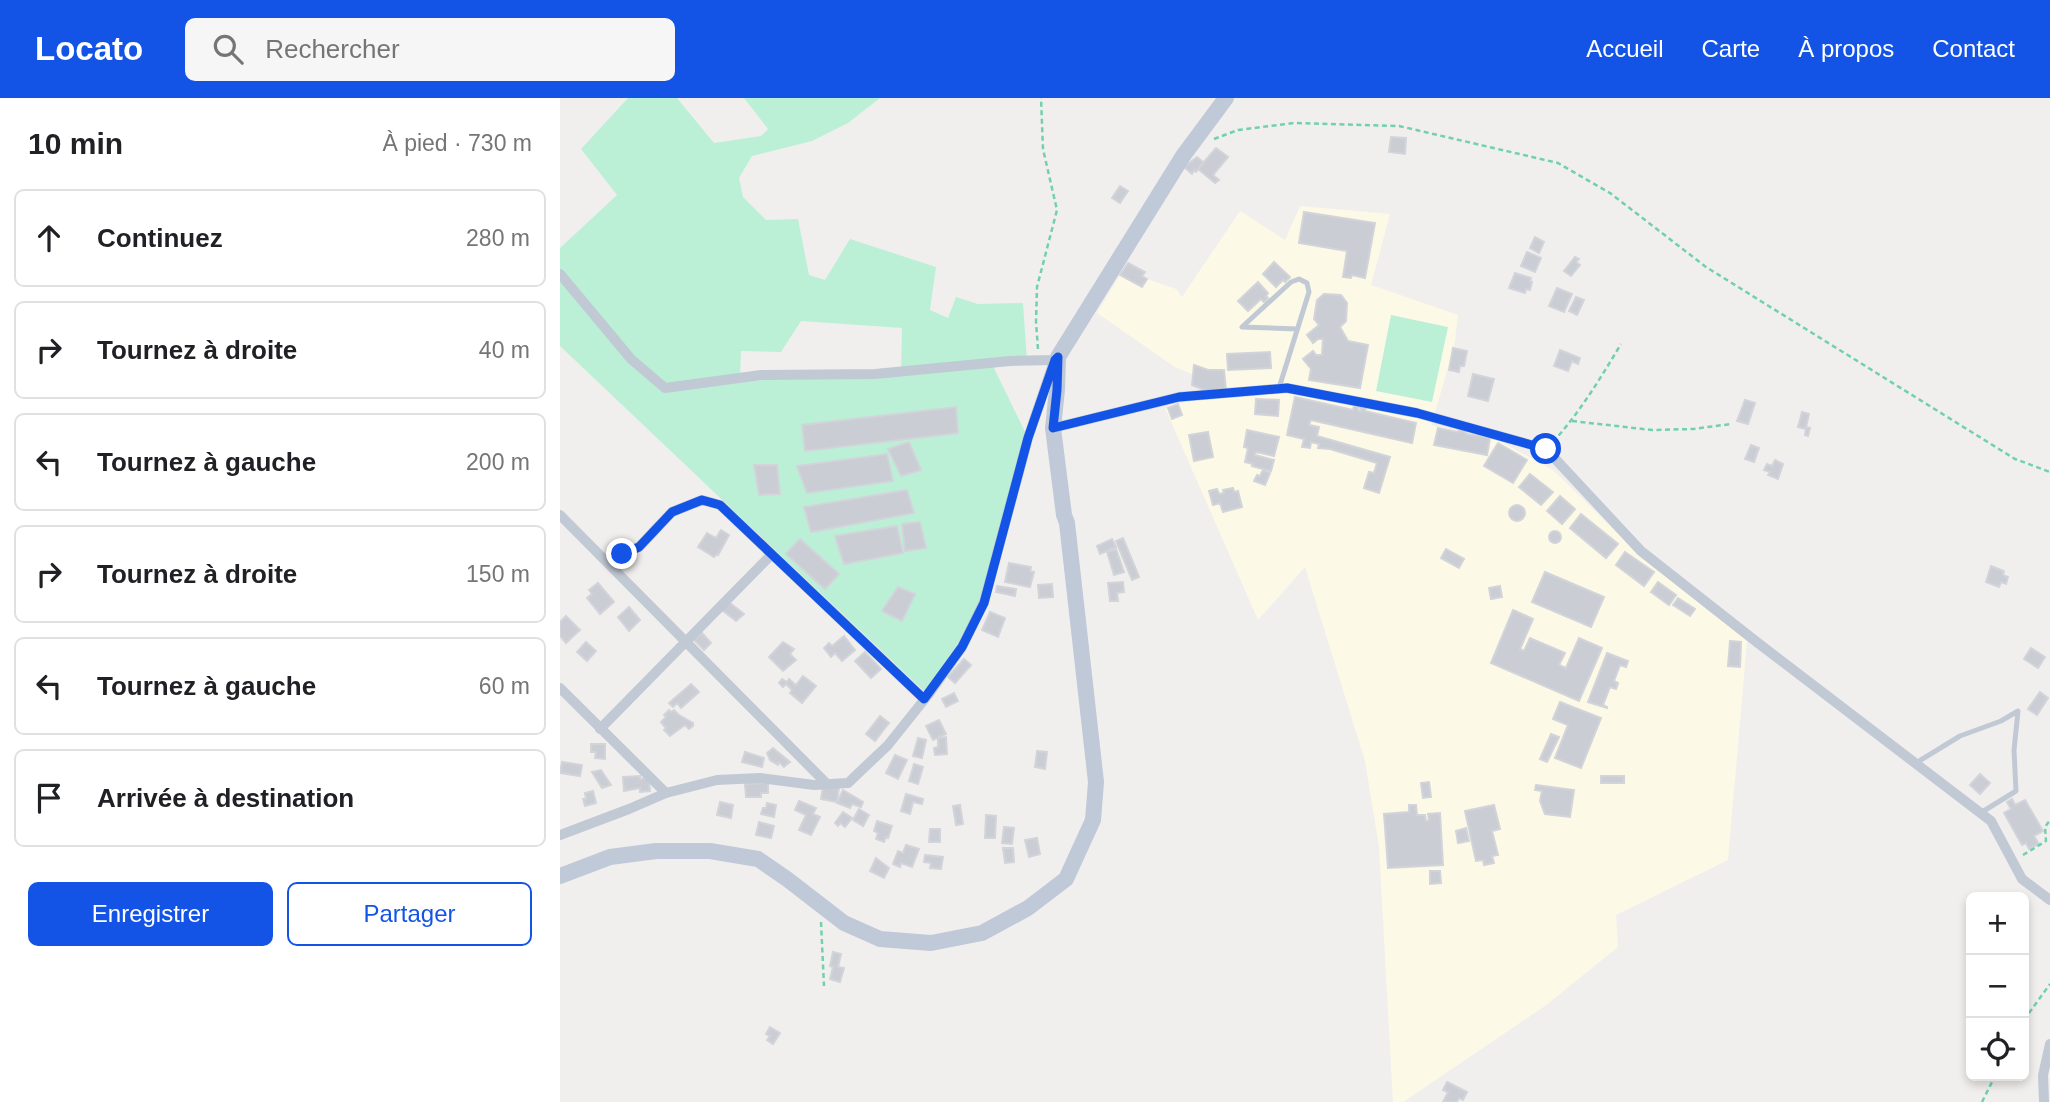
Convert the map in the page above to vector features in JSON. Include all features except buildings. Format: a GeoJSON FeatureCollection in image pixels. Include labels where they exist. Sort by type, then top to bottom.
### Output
{"type":"FeatureCollection","features":[{"type":"Feature","properties":{"kind":"street"},"geometry":{"type":"LineString","coordinates":[[560,835],[629,810],[666,793],[717,780],[760,778],[814,785],[848,783],[888,745],[962,647],[984,603],[1028,438],[1056,358],[1183,156],[1226,98]]}},
{"type":"Feature","properties":{"kind":"street"},"geometry":{"type":"LineString","coordinates":[[560,274],[631,359],[665,388],[761,375],[875,374],[1056,358]]}},
{"type":"Feature","properties":{"kind":"street"},"geometry":{"type":"LineString","coordinates":[[560,876],[611,857],[656,851],[710,851],[758,859],[844,923],[880,939],[931,943],[982,933],[1028,908],[1066,879],[1093,820],[1096,782],[1067,523],[1053,428],[1057,390],[1056,358]]}},
{"type":"Feature","properties":{"kind":"street"},"geometry":{"type":"LineString","coordinates":[[1053,428],[1179,397],[1287,388],[1417,413],[1546,449],[1641,551],[1991,821],[2022,879],[2050,900]]}},
{"type":"Feature","properties":{"kind":"street"},"geometry":{"type":"LineString","coordinates":[[607,561],[639,547],[672,512],[702,500],[720,505],[924,699]]}},
{"type":"Feature","properties":{"kind":"street"},"geometry":{"type":"LineString","coordinates":[[561,519],[607,561],[827,784]]}},
{"type":"Feature","properties":{"kind":"street"},"geometry":{"type":"LineString","coordinates":[[600,729],[772,555]]}},
{"type":"Feature","properties":{"kind":"street"},"geometry":{"type":"LineString","coordinates":[[560,688],[666,793]]}},
{"type":"Feature","properties":{"kind":"street"},"geometry":{"type":"LineString","coordinates":[[2044,1102],[2043,1075],[2050,1044]]}},
{"type":"Feature","properties":{"kind":"lane"},"geometry":{"type":"LineString","coordinates":[[1279,388],[1309,292],[1307,283],[1298,279],[1291,282],[1242,327],[1297,329]]}},
{"type":"Feature","properties":{"kind":"lane"},"geometry":{"type":"LineString","coordinates":[[1916,763],[1960,736],[2001,721],[2018,711],[2014,750],[2016,791],[1981,813]]}},
{"type":"Feature","properties":{"kind":"path"},"geometry":{"type":"LineString","coordinates":[[1040,360],[1035,322],[1037,287],[1057,211],[1043,149],[1041,98]]}},
{"type":"Feature","properties":{"kind":"path"},"geometry":{"type":"LineString","coordinates":[[1211,140],[1238,130],[1294,123],[1399,126],[1558,163],[1610,193],[1706,267],[2015,459],[2050,472]]}},
{"type":"Feature","properties":{"kind":"path"},"geometry":{"type":"LineString","coordinates":[[1546,449],[1572,421],[1620,344]]}},
{"type":"Feature","properties":{"kind":"path"},"geometry":{"type":"LineString","coordinates":[[1572,421],[1652,430],[1693,429],[1731,424]]}},
{"type":"Feature","properties":{"kind":"path"},"geometry":{"type":"LineString","coordinates":[[2013,862],[2046,841],[2045,827],[2050,820]]}},
{"type":"Feature","properties":{"kind":"path"},"geometry":{"type":"LineString","coordinates":[[821,905],[824,986]]}},
{"type":"Feature","properties":{"kind":"path"},"geometry":{"type":"LineString","coordinates":[[2025,1018],[2050,984]]}},
{"type":"Feature","properties":{"kind":"path"},"geometry":{"type":"LineString","coordinates":[[1982,1102],[1992,1081]]}},
{"type":"Feature","properties":{"kind":"shaded area"},"geometry":{"type":"Polygon","coordinates":[[[1300,206],[1390,214],[1371,285],[1458,315],[1454,348],[1431,425],[1496,439],[1553,470],[1639,554],[1747,641],[1728,860],[1616,915],[1618,947],[1545,1006],[1403,1102],[1393,1102],[1379,847],[1365,761],[1305,567],[1258,620],[1165,408],[1187,401],[1214,383],[1175,367],[1097,313],[1120,275],[1141,287],[1147,279],[1176,289],[1182,297],[1240,211],[1285,240],[1300,206]]]}},
{"type":"Feature","properties":{"kind":"green space"},"geometry":{"type":"Polygon","coordinates":[[[628,98],[677,98],[714,143],[761,136],[768,129],[744,98],[880,98],[848,123],[812,141],[752,156],[739,178],[743,197],[766,220],[798,219],[809,275],[825,280],[850,239],[936,267],[930,310],[948,318],[956,297],[978,304],[1023,303],[1027,361],[992,364],[1028,438],[984,602],[928,695],[560,346],[560,248],[617,195],[581,149],[628,98]],[[801,321],[781,352],[741,351],[740,377],[901,371],[902,328],[801,321]]]}},
{"type":"Feature","properties":{"kind":"green space"},"geometry":{"type":"Polygon","coordinates":[[[1391,315],[1448,327],[1432,402],[1376,391],[1391,315]]]}},
{"type":"Feature","properties":{"kind":"route"},"geometry":{"type":"LineString","coordinates":[[622,554],[639,547],[672,512],[690,503],[702,500],[720,505],[924,699],[962,647],[984,603],[1028,438],[1058,357],[1053,428],[1179,397],[1287,388],[1417,413],[1546,449]]}}]}
